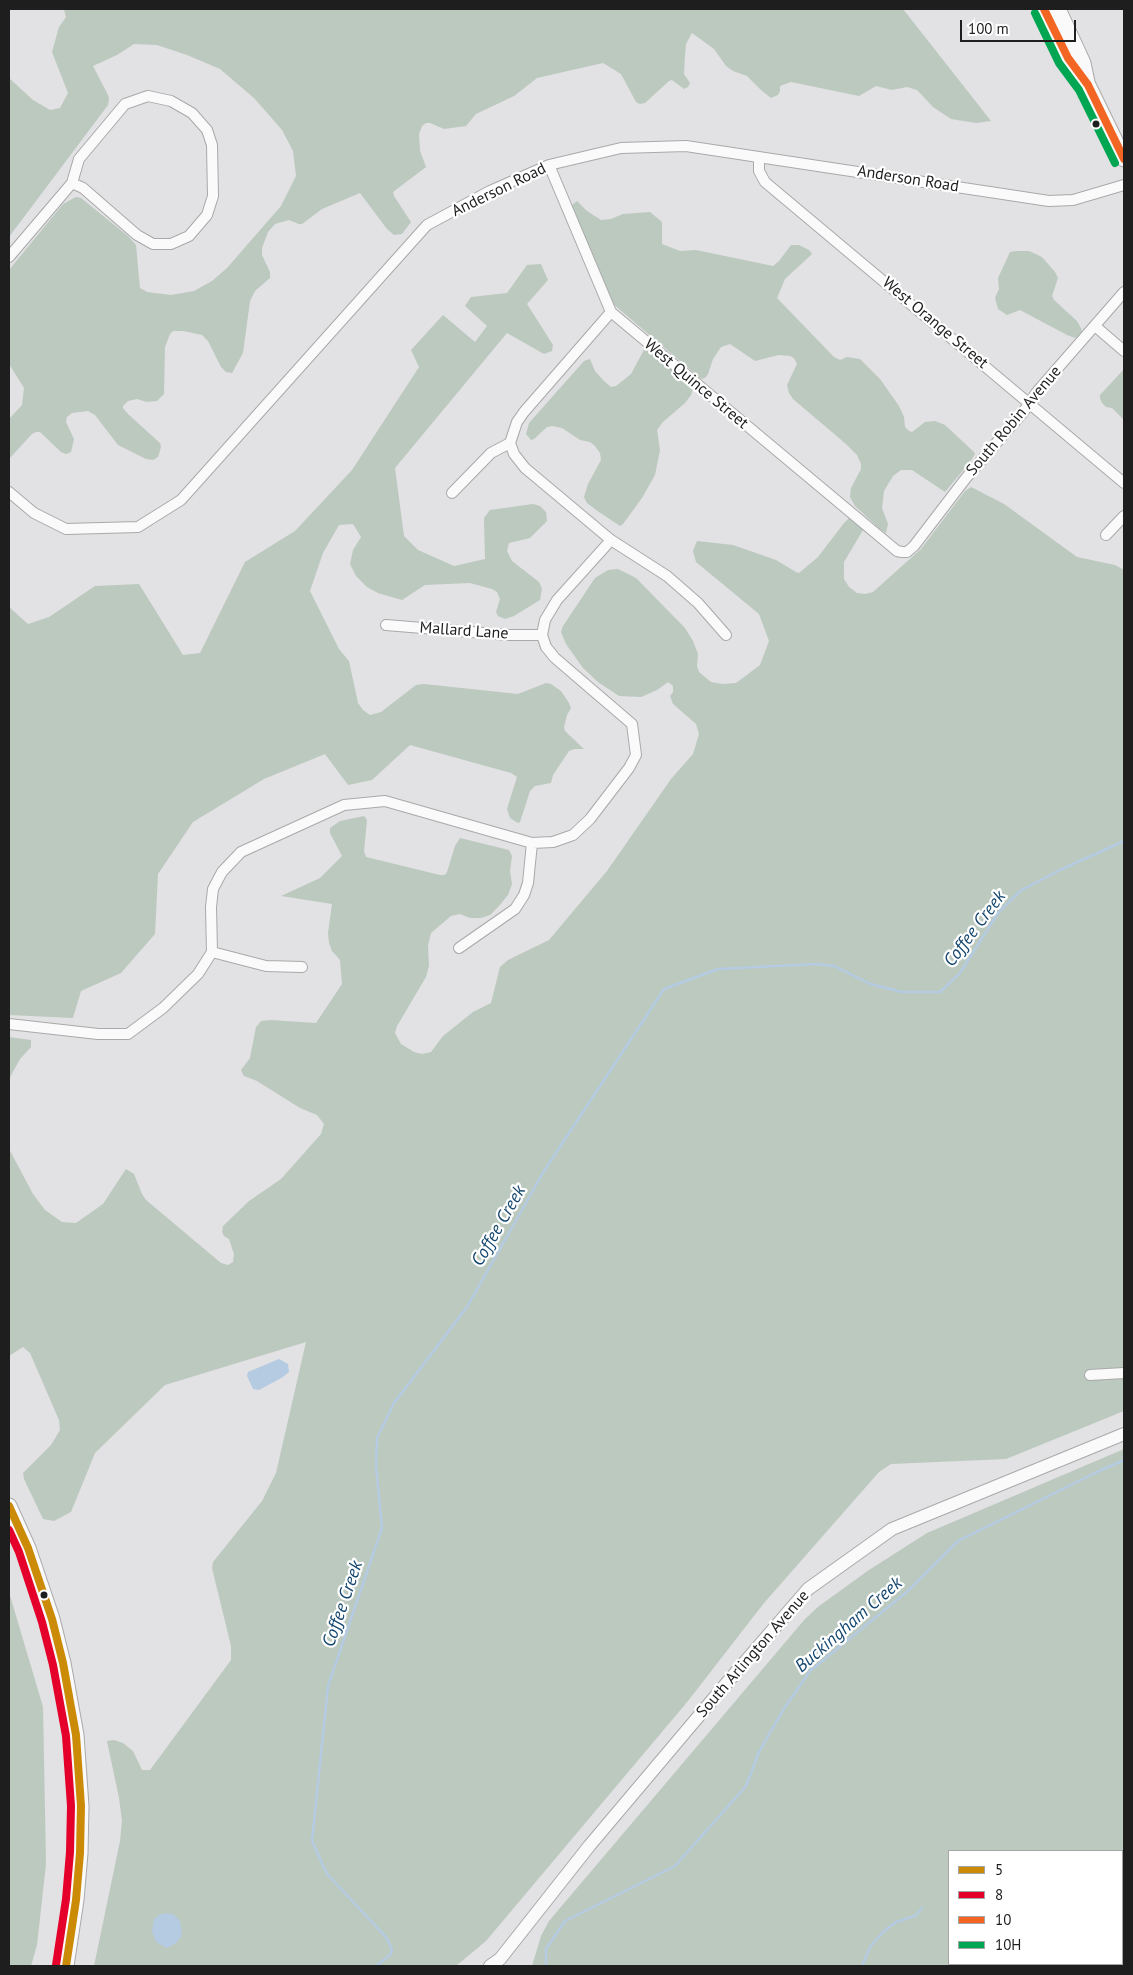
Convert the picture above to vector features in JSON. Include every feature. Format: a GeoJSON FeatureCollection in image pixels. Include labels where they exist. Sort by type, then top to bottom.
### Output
{"type":"FeatureCollection","features":[{"type":"Feature","properties":{"kind":"highway"},"geometry":{"type":"LineString","coordinates":[[1044,9],[1068,58],[1088,86],[1124,159]]}},
{"type":"Feature","properties":{"kind":"highway"},"geometry":{"type":"LineString","coordinates":[[1058,9],[1083,63],[1088,86]]}},
{"type":"Feature","properties":{"kind":"highway"},"geometry":{"type":"LineString","coordinates":[[9,1506],[28,1548],[52,1619],[63,1663],[76,1736],[80,1799],[80,1845],[75,1908],[66,1966]]}},
{"type":"Feature","properties":{"kind":"main road","name":"South Arlington Avenue"},"geometry":{"type":"LineString","coordinates":[[490,1966],[500,1959],[590,1845],[724,1685],[808,1590],[892,1529],[1124,1434]]}},
{"type":"Feature","properties":{"kind":"street"},"geometry":{"type":"LineString","coordinates":[[9,257],[72,183],[79,159],[125,104],[148,96],[171,101],[192,113],[207,130],[212,145],[212,196],[207,215],[189,236],[171,244],[153,244],[137,235],[83,188],[72,183]]}},
{"type":"Feature","properties":{"kind":"street","name":"Anderson Road"},"geometry":{"type":"LineString","coordinates":[[9,492],[34,513],[66,529],[138,526],[181,500],[427,225],[490,191],[549,165],[621,148],[686,146],[1048,201],[1073,200],[1124,185]]}},
{"type":"Feature","properties":{"kind":"street","name":"West Orange Street"},"geometry":{"type":"LineString","coordinates":[[759,156],[758,171],[766,182],[1030,402],[1124,483]]}},
{"type":"Feature","properties":{"kind":"street","name":"West Quince Street"},"geometry":{"type":"LineString","coordinates":[[549,165],[611,312],[897,551],[908,552]]}},
{"type":"Feature","properties":{"kind":"street","name":"South Robin Avenue"},"geometry":{"type":"LineString","coordinates":[[908,552],[966,478],[1030,402],[1036,392],[1124,292]]}},
{"type":"Feature","properties":{"kind":"street"},"geometry":{"type":"LineString","coordinates":[[611,312],[524,412],[514,427],[510,442],[514,454],[525,468],[610,540],[667,576],[698,603],[726,635]]}},
{"type":"Feature","properties":{"kind":"street"},"geometry":{"type":"LineString","coordinates":[[1095,326],[1124,351]]}},
{"type":"Feature","properties":{"kind":"street"},"geometry":{"type":"LineString","coordinates":[[452,493],[490,454],[510,442]]}},
{"type":"Feature","properties":{"kind":"street"},"geometry":{"type":"LineString","coordinates":[[1106,535],[1124,516]]}},
{"type":"Feature","properties":{"kind":"street"},"geometry":{"type":"LineString","coordinates":[[9,1024],[98,1034],[128,1034],[163,1008],[198,974],[212,952],[212,889],[222,872],[241,852],[344,805],[385,800],[455,820],[505,837],[532,843],[553,842],[573,835],[590,819],[629,768],[636,754],[632,724],[555,658],[546,647],[542,635],[545,620],[558,600],[610,540]]}},
{"type":"Feature","properties":{"kind":"street","name":"Mallard Lane"},"geometry":{"type":"LineString","coordinates":[[386,625],[508,635],[542,635]]}},
{"type":"Feature","properties":{"kind":"street"},"geometry":{"type":"LineString","coordinates":[[459,948],[515,909],[524,896],[528,883],[532,843]]}},
{"type":"Feature","properties":{"kind":"street"},"geometry":{"type":"LineString","coordinates":[[212,952],[266,966],[302,967]]}},
{"type":"Feature","properties":{"kind":"street"},"geometry":{"type":"LineString","coordinates":[[1090,1376],[1124,1373]]}},
{"type":"Feature","properties":{"kind":"shaded area"},"geometry":{"type":"Polygon","coordinates":[[[64,9],[903,9],[991,121],[976,123],[951,119],[933,107],[917,90],[907,87],[892,90],[876,86],[859,96],[791,82],[780,86],[778,95],[771,98],[747,76],[733,71],[726,66],[714,49],[692,33],[686,44],[685,55],[684,74],[690,83],[688,87],[684,89],[672,80],[669,81],[645,103],[640,104],[636,102],[621,74],[603,63],[537,78],[514,96],[476,114],[466,126],[444,129],[426,123],[422,126],[419,134],[420,151],[426,167],[393,192],[411,222],[402,234],[394,235],[387,229],[360,193],[322,209],[302,224],[289,220],[275,224],[268,232],[262,248],[262,255],[270,272],[270,278],[255,291],[250,301],[243,353],[232,373],[226,372],[221,367],[208,341],[202,335],[173,331],[165,347],[164,394],[157,401],[147,402],[137,399],[128,401],[123,406],[128,414],[160,443],[161,447],[158,457],[153,460],[146,459],[118,445],[95,415],[88,411],[72,413],[67,417],[66,422],[74,439],[71,452],[66,454],[61,452],[40,432],[36,432],[9,459],[9,419],[22,405],[24,388],[9,364],[9,270],[63,204],[76,197],[81,198],[128,236],[136,245],[140,288],[147,292],[171,295],[194,291],[212,281],[227,268],[281,206],[296,176],[293,151],[282,130],[254,98],[220,69],[157,45],[134,44],[117,55],[93,66],[108,95],[108,105],[9,237],[9,78],[33,100],[50,110],[60,108],[68,93],[52,52],[59,27],[66,17],[64,9]]]}},
{"type":"Feature","properties":{"kind":"shaded area"},"geometry":{"type":"Polygon","coordinates":[[[577,201],[587,211],[601,220],[611,219],[623,214],[650,212],[662,222],[662,244],[680,251],[696,250],[773,266],[791,245],[799,245],[809,250],[812,254],[785,279],[777,298],[834,357],[840,360],[847,357],[860,359],[880,379],[899,406],[904,417],[905,427],[909,431],[912,432],[925,422],[935,421],[945,425],[974,452],[975,454],[970,462],[945,492],[912,470],[901,470],[893,476],[884,491],[882,508],[888,524],[886,533],[881,530],[855,506],[850,497],[851,488],[861,469],[857,455],[793,399],[789,393],[787,385],[797,364],[794,358],[779,355],[755,361],[730,344],[721,347],[713,359],[708,374],[705,378],[701,379],[612,303],[574,214],[572,205],[577,201]]]}},
{"type":"Feature","properties":{"kind":"shaded area"},"geometry":{"type":"Polygon","coordinates":[[[1029,251],[1042,257],[1055,272],[1058,278],[1052,296],[1077,321],[1082,332],[1078,336],[1075,338],[1067,335],[1020,310],[1007,315],[998,309],[995,298],[999,289],[998,278],[1010,252],[1029,251]]]}},
{"type":"Feature","properties":{"kind":"shaded area"},"geometry":{"type":"Polygon","coordinates":[[[541,264],[548,280],[527,304],[553,345],[552,351],[544,354],[507,333],[395,468],[404,536],[418,550],[454,566],[485,559],[484,518],[490,510],[533,504],[540,506],[546,512],[547,521],[530,538],[509,543],[507,551],[512,561],[539,582],[542,589],[540,600],[514,616],[505,619],[498,616],[496,612],[500,599],[497,592],[470,583],[425,585],[402,600],[378,593],[367,587],[356,576],[350,564],[353,550],[361,537],[353,524],[339,525],[323,553],[310,591],[339,649],[349,661],[358,703],[370,715],[381,712],[416,685],[424,684],[518,694],[546,683],[561,691],[569,703],[571,708],[567,715],[565,731],[584,749],[569,751],[553,775],[551,783],[535,786],[530,791],[520,822],[518,823],[510,818],[507,809],[517,777],[511,773],[410,745],[372,780],[348,785],[325,754],[264,779],[193,822],[158,874],[155,934],[121,973],[81,991],[73,1018],[9,1015],[9,607],[28,624],[49,617],[95,586],[139,584],[183,655],[200,653],[245,562],[295,531],[352,470],[419,367],[411,350],[443,315],[475,342],[487,326],[465,306],[471,297],[507,293],[527,265],[541,264]]]}},
{"type":"Feature","properties":{"kind":"shaded area"},"geometry":{"type":"Polygon","coordinates":[[[645,348],[648,348],[689,382],[693,388],[691,395],[685,403],[663,422],[657,430],[660,450],[655,475],[642,498],[620,526],[587,503],[584,497],[588,484],[601,460],[600,453],[595,446],[590,442],[580,440],[562,428],[552,426],[547,427],[531,440],[526,434],[529,423],[584,361],[590,359],[595,371],[604,381],[611,387],[616,386],[631,374],[645,348]]]}},
{"type":"Feature","properties":{"kind":"shaded area"},"geometry":{"type":"Polygon","coordinates":[[[1124,369],[1124,420],[1112,408],[1106,407],[1102,403],[1100,395],[1124,369]]]}},
{"type":"Feature","properties":{"kind":"shaded area"},"geometry":{"type":"Polygon","coordinates":[[[971,487],[1004,504],[1077,557],[1115,565],[1124,570],[1124,1411],[1006,1459],[891,1464],[879,1472],[764,1603],[688,1701],[486,1941],[456,1966],[94,1966],[120,1841],[122,1821],[107,1741],[114,1740],[123,1743],[133,1751],[142,1770],[150,1770],[231,1660],[231,1646],[212,1568],[213,1562],[262,1501],[276,1473],[306,1342],[165,1385],[95,1453],[71,1512],[54,1521],[43,1519],[23,1473],[51,1445],[60,1430],[59,1420],[30,1353],[23,1347],[9,1356],[9,1149],[33,1194],[45,1210],[62,1222],[76,1223],[103,1204],[126,1169],[134,1174],[146,1200],[221,1263],[228,1265],[233,1262],[234,1254],[229,1239],[222,1232],[223,1226],[249,1201],[281,1179],[321,1134],[324,1124],[317,1115],[300,1108],[257,1081],[244,1076],[241,1070],[250,1058],[256,1027],[261,1021],[316,1023],[342,984],[340,960],[332,951],[329,943],[328,933],[332,904],[281,896],[320,878],[342,856],[330,833],[330,828],[340,821],[364,816],[367,820],[364,851],[366,857],[440,875],[445,875],[447,872],[455,846],[460,838],[509,850],[512,856],[510,871],[512,884],[508,895],[490,915],[481,918],[470,918],[460,914],[451,916],[431,933],[428,945],[429,966],[426,977],[397,1026],[395,1033],[401,1044],[414,1052],[422,1054],[431,1052],[443,1036],[473,1012],[491,1003],[500,967],[508,960],[549,940],[607,871],[671,779],[693,754],[699,734],[696,724],[673,704],[670,696],[673,692],[673,686],[668,682],[657,690],[641,697],[619,696],[598,682],[583,668],[566,644],[561,632],[563,626],[595,578],[608,570],[618,569],[636,578],[685,628],[698,654],[697,666],[699,672],[711,682],[722,684],[736,683],[760,665],[769,641],[759,614],[696,562],[693,551],[697,541],[733,545],[776,560],[799,573],[818,557],[844,523],[849,518],[853,518],[863,530],[844,562],[844,579],[849,587],[857,593],[865,594],[873,592],[921,549],[965,491],[971,487]]]}},
{"type":"Feature","properties":{"kind":"shaded area"},"geometry":{"type":"Polygon","coordinates":[[[9,1037],[31,1040],[31,1047],[20,1059],[9,1079],[9,1037]]]}},
{"type":"Feature","properties":{"kind":"shaded area"},"geometry":{"type":"Polygon","coordinates":[[[1124,1449],[1124,1966],[532,1966],[541,1936],[549,1921],[805,1619],[819,1606],[869,1570],[927,1533],[1124,1449]]]}},
{"type":"Feature","properties":{"kind":"shaded area"},"geometry":{"type":"Polygon","coordinates":[[[9,1592],[43,1707],[46,1864],[37,1945],[31,1966],[9,1966],[9,1592]]]}},
{"type":"Feature","properties":{"kind":"water"},"geometry":{"type":"Polygon","coordinates":[[[279,1359],[288,1364],[289,1372],[259,1390],[253,1389],[247,1376],[248,1372],[279,1359]]]}},
{"type":"Feature","properties":{"kind":"water"},"geometry":{"type":"Polygon","coordinates":[[[165,1913],[173,1914],[180,1921],[182,1930],[181,1937],[176,1943],[167,1948],[156,1942],[152,1932],[154,1919],[165,1913]]]}},
{"type":"Feature","properties":{"kind":"waterway","name":"Coffee Creek"},"geometry":{"type":"LineString","coordinates":[[376,1966],[390,1955],[392,1949],[386,1937],[327,1874],[312,1841],[328,1686],[382,1528],[376,1466],[377,1438],[394,1403],[467,1307],[544,1171],[664,989],[718,969],[816,964],[834,966],[870,984],[902,992],[940,992],[960,973],[998,913],[1020,891],[1060,870],[1124,841]]}},
{"type":"Feature","properties":{"kind":"waterway","name":"Buckingham Creek"},"geometry":{"type":"LineString","coordinates":[[546,1966],[546,1949],[565,1921],[675,1866],[746,1786],[759,1752],[783,1710],[810,1671],[909,1590],[958,1541],[1124,1460]]}},
{"type":"Feature","properties":{"kind":"waterway"},"geometry":{"type":"LineString","coordinates":[[862,1966],[870,1947],[883,1932],[896,1922],[915,1916],[922,1908]]}},
{"type":"Feature","properties":{"kind":"transit line","name":"10"},"geometry":{"type":"LineString","coordinates":[[1044,9],[1068,58],[1088,85],[1124,159]]}},
{"type":"Feature","properties":{"kind":"transit line","name":"10H"},"geometry":{"type":"LineString","coordinates":[[1035,13],[1059,63],[1079,90],[1115,163]]}},
{"type":"Feature","properties":{"kind":"transit line","name":"5"},"geometry":{"type":"LineString","coordinates":[[9,1506],[28,1548],[52,1619],[63,1663],[76,1735],[81,1806],[80,1853],[76,1900],[66,1966]]}},
{"type":"Feature","properties":{"kind":"transit line","name":"8"},"geometry":{"type":"LineString","coordinates":[[9,1530],[19,1552],[42,1622],[53,1665],[66,1736],[71,1806],[70,1852],[66,1899],[56,1965]]}}]}
